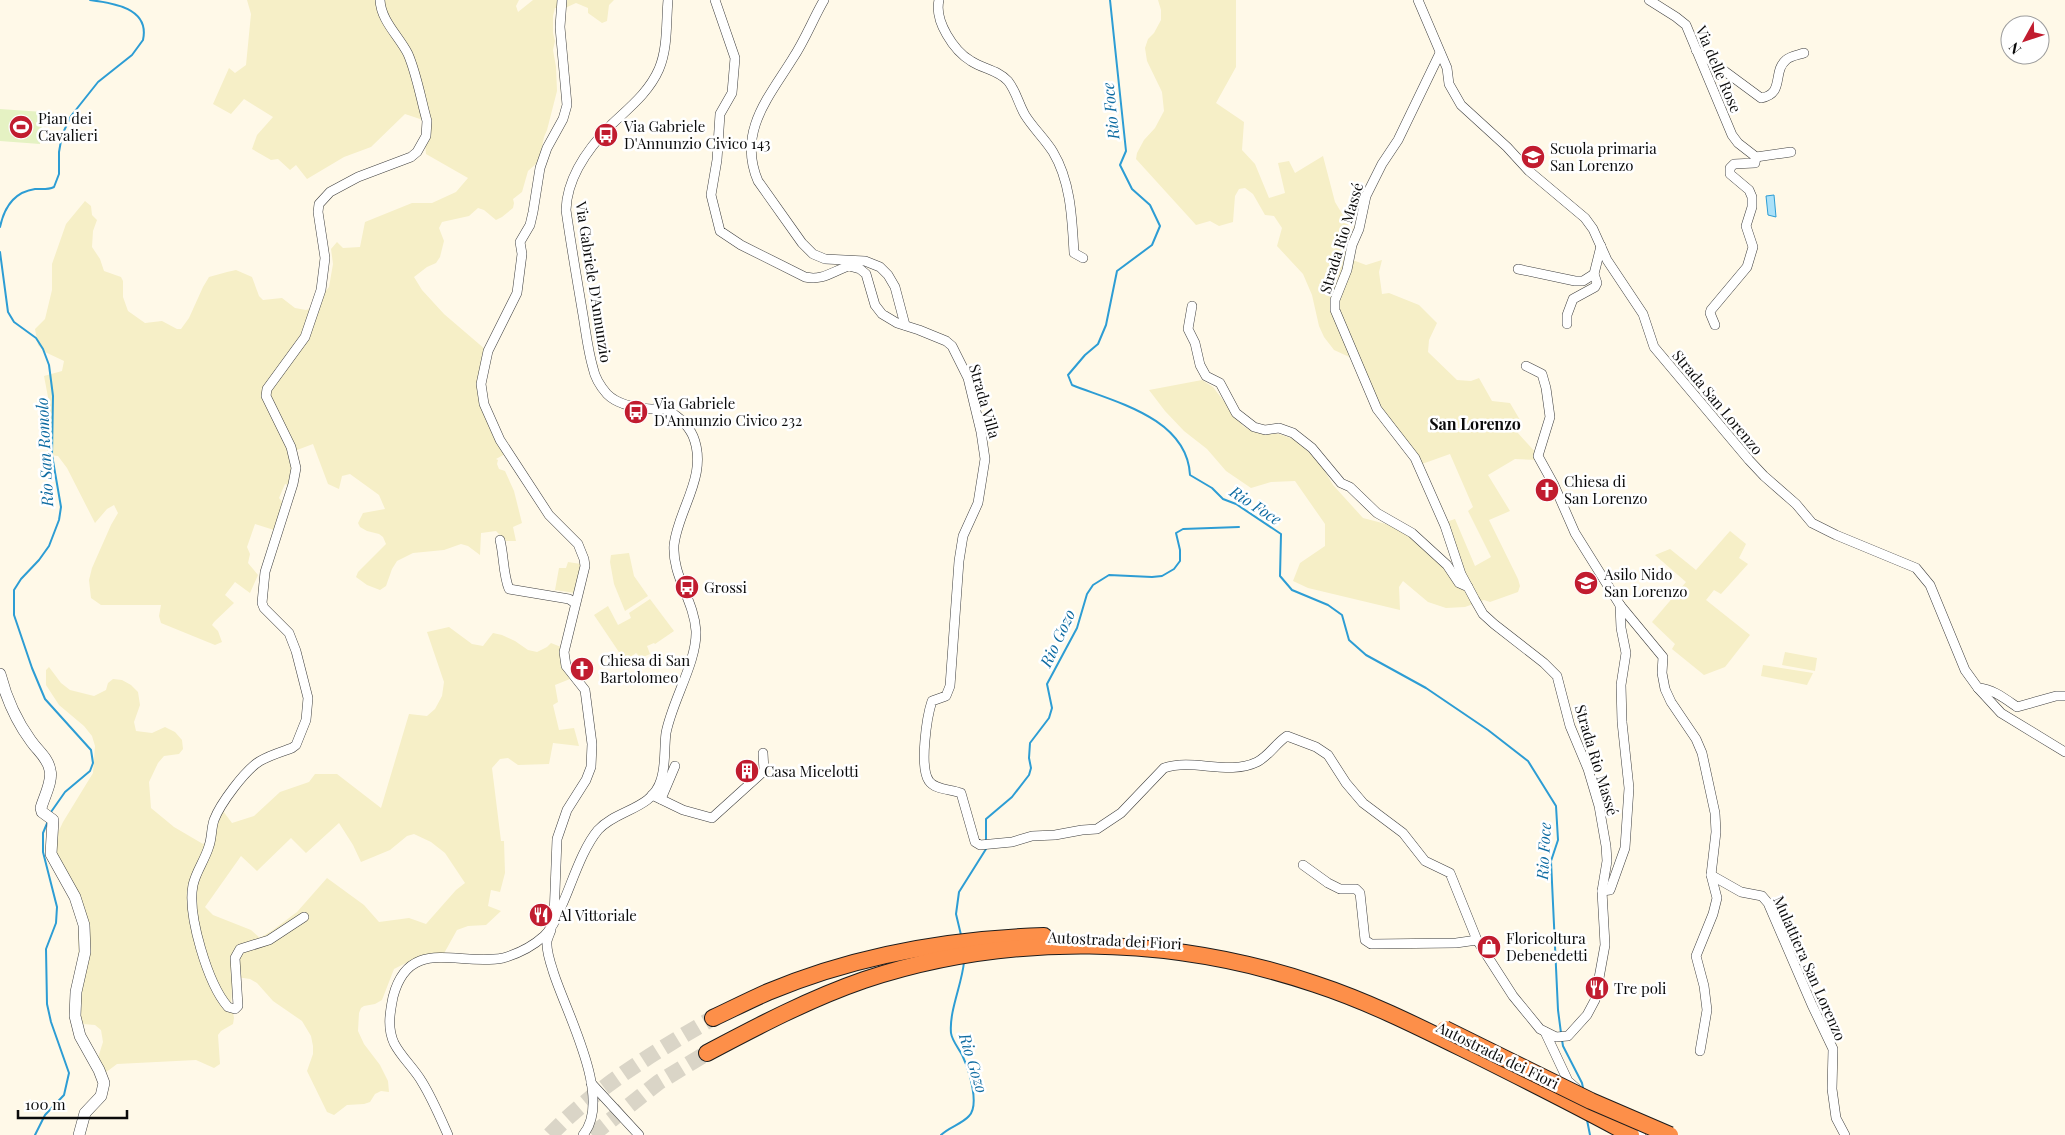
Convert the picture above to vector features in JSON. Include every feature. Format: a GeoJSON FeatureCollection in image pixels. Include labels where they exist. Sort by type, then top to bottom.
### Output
{"type":"FeatureCollection","features":[{"type":"Feature","properties":{"kind":"highway","name":"Autostrada dei Fiori"},"geometry":{"type":"LineString","coordinates":[[713,1018],[768,992],[828,970],[898,951],[976,939],[1060,936],[1228,951],[1299,968],[1384,1000],[1631,1135]]}},
{"type":"Feature","properties":{"kind":"highway","name":"Autostrada dei Fiori"},"geometry":{"type":"LineString","coordinates":[[707,1052],[781,1014],[822,996],[906,968],[986,952],[1031,947],[1150,944]]}},
{"type":"Feature","properties":{"kind":"highway","name":"Autostrada dei Fiori"},"geometry":{"type":"LineString","coordinates":[[1444,1034],[1670,1135]]}},
{"type":"Feature","properties":{"kind":"street"},"geometry":{"type":"LineString","coordinates":[[304,917],[269,940],[240,949],[235,958],[238,1006],[235,1009],[228,1007],[216,986],[196,934],[192,899],[195,875],[209,846],[218,810],[259,761],[296,745],[308,708],[308,698],[296,650],[289,633],[264,608],[262,603],[265,572],[293,484],[296,468],[291,447],[266,396],[267,389],[305,337],[321,290],[325,258],[318,212],[324,198],[358,177],[411,157],[422,145],[427,131],[427,122],[409,56],[383,15],[380,0]]}},
{"type":"Feature","properties":{"kind":"street"},"geometry":{"type":"LineString","coordinates":[[448,1135],[422,1081],[394,1043],[390,1030],[390,1013],[399,978],[408,968],[420,960],[433,957],[502,958],[520,952],[545,935],[554,924],[557,839],[568,810],[586,780],[591,767],[592,744],[585,690],[566,666],[564,652],[585,566],[584,559],[578,544],[549,515],[500,440],[484,404],[481,384],[488,351],[517,293],[521,263],[520,242],[530,225],[534,212],[540,168],[547,148],[563,120],[567,106],[560,27],[562,0]]}},
{"type":"Feature","properties":{"kind":"street","name":"Via Gabriele D'Annunzio"},"geometry":{"type":"LineString","coordinates":[[656,797],[660,782],[666,733],[695,640],[695,620],[676,568],[674,550],[676,534],[694,484],[696,453],[694,438],[687,426],[678,417],[663,409],[634,407],[621,403],[609,396],[598,382],[591,362],[575,269],[566,210],[566,196],[570,183],[586,156],[611,125],[640,98],[659,68],[666,38],[668,0]]}},
{"type":"Feature","properties":{"kind":"street"},"geometry":{"type":"LineString","coordinates":[[714,0],[735,58],[732,93],[720,114],[717,160],[711,195],[720,231],[741,245],[805,277],[816,280],[852,264],[865,261],[880,267],[888,275],[900,300],[905,325]]}},
{"type":"Feature","properties":{"kind":"street"},"geometry":{"type":"LineString","coordinates":[[824,0],[794,56],[760,111],[753,128],[751,140],[753,171],[802,243],[813,254],[825,259],[852,264]]}},
{"type":"Feature","properties":{"kind":"street"},"geometry":{"type":"LineString","coordinates":[[938,0],[939,17],[945,31],[959,50],[972,62],[999,74],[1008,82],[1025,115],[1053,152],[1062,171],[1072,213],[1074,253],[1082,258]]}},
{"type":"Feature","properties":{"kind":"street","name":"Strada San Lorenzo"},"geometry":{"type":"LineString","coordinates":[[1418,0],[1447,68],[1449,84],[1462,105],[1507,147],[1528,171],[1585,218],[1593,229],[1607,260],[1643,314],[1654,347],[1764,476],[1796,504],[1812,523],[1916,568],[1930,585],[1965,670],[1978,688],[2000,713],[2065,752]]}},
{"type":"Feature","properties":{"kind":"street","name":"Via delle Rose"},"geometry":{"type":"LineString","coordinates":[[1649,0],[1686,25],[1732,135],[1756,157]]}},
{"type":"Feature","properties":{"kind":"street"},"geometry":{"type":"LineString","coordinates":[[1696,49],[1761,98],[1774,92],[1784,62],[1788,58],[1804,53]]}},
{"type":"Feature","properties":{"kind":"street","name":"Strada Rio Massé"},"geometry":{"type":"LineString","coordinates":[[991,844],[1012,842],[1032,836],[1055,835],[1096,829],[1121,813],[1164,768],[1174,765],[1236,768],[1258,762],[1287,736],[1328,754],[1346,783],[1363,803],[1403,833],[1425,861],[1450,873],[1477,940],[1513,996],[1540,1028],[1556,1037],[1568,1036],[1583,1020],[1595,1000],[1605,945],[1602,891],[1607,860],[1599,806],[1588,769],[1570,726],[1557,676],[1544,663],[1483,614],[1461,574],[1445,526],[1415,458],[1377,410],[1335,310],[1335,300],[1347,270],[1366,196],[1382,164],[1398,140],[1440,53]]}},
{"type":"Feature","properties":{"kind":"street"},"geometry":{"type":"LineString","coordinates":[[1715,325],[1710,313],[1711,310],[1747,267],[1753,247],[1746,226],[1752,208],[1752,198],[1749,190],[1730,174],[1730,168],[1734,164],[1755,163],[1756,157],[1791,152]]}},
{"type":"Feature","properties":{"kind":"street"},"geometry":{"type":"LineString","coordinates":[[1567,324],[1567,315],[1573,299],[1595,287],[1597,283],[1594,274],[1601,246]]}},
{"type":"Feature","properties":{"kind":"street","name":"Strada Villa"},"geometry":{"type":"LineString","coordinates":[[852,264],[866,274],[875,306],[882,314],[891,320],[946,341],[952,346],[968,378],[984,445],[985,459],[978,503],[964,536],[959,561],[950,686],[946,696],[932,701],[926,728],[925,763],[929,781],[935,786],[961,793],[975,842],[980,845],[991,844]]}},
{"type":"Feature","properties":{"kind":"street"},"geometry":{"type":"LineString","coordinates":[[1518,269],[1583,281],[1594,274]]}},
{"type":"Feature","properties":{"kind":"street"},"geometry":{"type":"LineString","coordinates":[[1192,306],[1188,329],[1195,343],[1200,366],[1206,376],[1220,383],[1236,413],[1254,427],[1265,430],[1279,428],[1292,433],[1312,448],[1341,483],[1350,487],[1377,513],[1412,533],[1447,565],[1459,583],[1468,587]]}},
{"type":"Feature","properties":{"kind":"street"},"geometry":{"type":"LineString","coordinates":[[1526,366],[1542,374],[1550,417],[1538,456],[1554,485],[1575,533],[1620,605],[1662,657],[1662,673],[1670,702],[1696,739],[1702,753],[1715,814],[1716,832],[1712,876],[1717,898],[1713,914],[1696,956],[1704,986],[1706,1010],[1700,1051]]}},
{"type":"Feature","properties":{"kind":"street"},"geometry":{"type":"LineString","coordinates":[[500,540],[505,579],[509,589],[569,599],[576,603]]}},
{"type":"Feature","properties":{"kind":"street"},"geometry":{"type":"LineString","coordinates":[[1602,891],[1610,890],[1625,848],[1629,788],[1622,722],[1621,685],[1626,653],[1621,628],[1620,605]]}},
{"type":"Feature","properties":{"kind":"street"},"geometry":{"type":"LineString","coordinates":[[0,674],[5,692],[30,740],[48,760],[51,772],[41,808],[42,812],[53,820],[51,854],[75,897],[84,925],[85,952],[76,992],[75,1016],[80,1036],[104,1083],[101,1096],[85,1113],[79,1135]]}},
{"type":"Feature","properties":{"kind":"street"},"geometry":{"type":"LineString","coordinates":[[1978,688],[1985,688],[1999,694],[2017,707],[2056,696],[2065,696]]}},
{"type":"Feature","properties":{"kind":"street"},"geometry":{"type":"LineString","coordinates":[[656,797],[683,810],[712,818],[764,771],[763,753]]}},
{"type":"Feature","properties":{"kind":"street"},"geometry":{"type":"LineString","coordinates":[[583,1135],[589,1128],[595,1101],[583,1050],[548,955],[547,941],[588,846],[597,831],[609,820],[656,797],[675,766]]}},
{"type":"Feature","properties":{"kind":"street"},"geometry":{"type":"LineString","coordinates":[[1303,865],[1340,889],[1356,889],[1360,893],[1364,940],[1371,944],[1456,943],[1477,940]]}},
{"type":"Feature","properties":{"kind":"street","name":"Mulattiera San Lorenzo"},"geometry":{"type":"LineString","coordinates":[[1712,876],[1742,892],[1762,896],[1768,903],[1833,1049],[1832,1089],[1836,1118],[1845,1135]]}},
{"type":"Feature","properties":{"kind":"street"},"geometry":{"type":"LineString","coordinates":[[1546,1032],[1572,1086],[1605,1100],[1625,1117],[1641,1135]]}},
{"type":"Feature","properties":{"kind":"street"},"geometry":{"type":"LineString","coordinates":[[591,1082],[639,1135]]}},
{"type":"Feature","properties":{"kind":"shaded area"},"geometry":{"type":"Polygon","coordinates":[[[247,0],[519,0],[516,6],[518,12],[533,0],[614,0],[609,5],[607,21],[602,23],[588,13],[588,8],[576,3],[565,8],[555,8],[553,16],[555,41],[553,50],[557,91],[539,161],[528,171],[522,192],[513,199],[513,208],[502,217],[496,220],[484,210],[478,208],[469,216],[442,222],[439,228],[444,241],[440,257],[436,263],[414,277],[422,290],[444,314],[486,350],[480,379],[505,454],[496,459],[498,460],[497,464],[499,469],[505,471],[514,491],[522,523],[513,527],[516,541],[506,541],[496,531],[481,533],[480,555],[468,546],[461,544],[444,550],[413,553],[397,561],[386,586],[380,590],[367,585],[356,577],[358,572],[386,544],[383,537],[379,534],[367,531],[360,527],[358,523],[363,513],[385,509],[379,495],[350,474],[342,476],[339,489],[328,484],[313,444],[289,453],[293,467],[289,485],[285,484],[279,498],[283,503],[274,530],[255,524],[247,547],[250,554],[248,563],[258,575],[250,593],[235,582],[225,595],[234,603],[212,625],[218,631],[222,642],[215,645],[161,623],[159,616],[161,605],[101,605],[91,598],[89,580],[92,568],[118,513],[114,505],[107,509],[95,523],[67,468],[58,456],[49,455],[43,436],[48,397],[44,376],[62,371],[64,361],[45,352],[38,345],[35,329],[45,319],[52,290],[52,264],[66,224],[85,201],[91,206],[92,215],[97,220],[93,231],[92,247],[100,259],[104,271],[121,277],[123,281],[123,297],[128,311],[145,323],[162,321],[177,329],[181,329],[189,318],[209,277],[236,270],[252,277],[259,296],[263,300],[282,298],[295,308],[306,310],[311,308],[329,287],[333,264],[331,249],[337,242],[343,248],[360,247],[365,222],[412,203],[432,203],[456,192],[468,178],[426,154],[423,120],[405,114],[371,147],[344,157],[307,179],[296,165],[290,170],[278,159],[271,160],[252,149],[257,135],[273,117],[244,99],[231,114],[213,104],[229,68],[235,73],[246,65],[251,14],[247,0]]]}},
{"type":"Feature","properties":{"kind":"shaded area"},"geometry":{"type":"Polygon","coordinates":[[[1158,0],[1236,0],[1236,67],[1216,103],[1244,122],[1242,150],[1255,164],[1269,198],[1285,193],[1278,163],[1289,161],[1295,173],[1323,156],[1335,202],[1347,222],[1352,236],[1350,259],[1366,265],[1382,260],[1379,272],[1382,294],[1389,293],[1419,305],[1437,323],[1429,340],[1428,352],[1457,380],[1471,381],[1479,378],[1492,401],[1510,403],[1520,420],[1517,432],[1537,454],[1539,460],[1515,459],[1488,475],[1510,511],[1489,520],[1518,579],[1520,586],[1518,592],[1490,602],[1484,600],[1465,607],[1446,608],[1428,602],[1403,581],[1399,587],[1400,610],[1308,588],[1293,581],[1300,563],[1325,546],[1325,524],[1295,481],[1271,482],[1251,488],[1226,471],[1207,449],[1184,431],[1149,390],[1202,380],[1213,387],[1243,426],[1253,432],[1279,434],[1296,440],[1320,463],[1333,485],[1363,518],[1386,524],[1407,534],[1428,550],[1454,580],[1462,576],[1443,523],[1455,519],[1475,566],[1491,557],[1468,511],[1473,507],[1450,454],[1422,464],[1387,427],[1356,360],[1334,350],[1324,337],[1319,326],[1312,295],[1303,274],[1277,246],[1282,228],[1274,216],[1265,215],[1253,194],[1245,188],[1239,189],[1235,196],[1233,222],[1219,226],[1210,221],[1196,225],[1136,159],[1144,140],[1155,128],[1164,111],[1162,92],[1147,61],[1145,48],[1148,39],[1154,33],[1161,20],[1158,0]]]}},
{"type":"Feature","properties":{"kind":"shaded area"},"geometry":{"type":"Polygon","coordinates":[[[1730,531],[1746,544],[1739,558],[1748,564],[1721,594],[1714,590],[1706,600],[1750,635],[1725,667],[1704,675],[1672,649],[1675,644],[1652,622],[1686,582],[1655,555],[1670,549],[1696,570],[1730,531]]]}},
{"type":"Feature","properties":{"kind":"shaded area"},"geometry":{"type":"Polygon","coordinates":[[[629,553],[634,576],[648,596],[625,611],[614,584],[610,562],[611,555],[629,553]]]}},
{"type":"Feature","properties":{"kind":"shaded area"},"geometry":{"type":"Polygon","coordinates":[[[568,562],[581,564],[575,593],[555,590],[559,568],[566,568],[568,562]]]}},
{"type":"Feature","properties":{"kind":"shaded area"},"geometry":{"type":"Polygon","coordinates":[[[650,599],[674,631],[655,644],[647,646],[650,654],[641,658],[636,653],[625,661],[594,615],[608,606],[618,625],[631,618],[629,613],[650,599]]]}},
{"type":"Feature","properties":{"kind":"shaded area"},"geometry":{"type":"Polygon","coordinates":[[[449,627],[472,644],[483,646],[493,633],[515,641],[528,650],[537,652],[551,643],[561,647],[559,651],[563,666],[570,679],[555,685],[558,702],[553,705],[559,730],[574,728],[579,746],[553,743],[549,764],[518,765],[508,758],[500,759],[492,768],[501,841],[504,841],[505,873],[500,892],[491,890],[488,906],[501,911],[486,925],[468,926],[457,930],[442,957],[422,955],[394,969],[382,1000],[375,1004],[364,1006],[359,1013],[358,1031],[364,1044],[380,1065],[388,1081],[389,1092],[381,1091],[375,1094],[370,1102],[364,1104],[347,1105],[334,1115],[327,1112],[307,1071],[313,1054],[313,1046],[311,1036],[302,1021],[273,1001],[257,983],[250,979],[237,977],[233,980],[231,1002],[234,1018],[233,1024],[218,1035],[220,1064],[214,1068],[196,1060],[117,1064],[105,1073],[97,1061],[103,1042],[101,1030],[95,1025],[83,1024],[79,1019],[82,1005],[79,994],[78,925],[55,851],[56,837],[63,822],[93,773],[95,746],[92,736],[84,726],[59,705],[46,685],[46,670],[49,667],[61,683],[70,690],[94,696],[106,690],[108,683],[113,679],[122,680],[138,692],[140,705],[134,722],[136,731],[152,733],[165,727],[175,732],[182,740],[183,749],[179,754],[164,756],[158,763],[149,782],[151,808],[174,827],[203,844],[209,841],[223,811],[232,823],[254,816],[280,792],[309,782],[315,774],[337,774],[381,808],[409,714],[427,716],[435,709],[442,696],[444,682],[427,632],[449,627]],[[339,823],[306,853],[291,838],[257,871],[241,856],[205,907],[213,915],[251,930],[260,938],[297,912],[327,878],[364,905],[379,922],[409,918],[426,924],[456,890],[465,883],[445,853],[431,842],[414,834],[407,836],[390,850],[361,862],[339,823]]]}},
{"type":"Feature","properties":{"kind":"shaded area"},"geometry":{"type":"Polygon","coordinates":[[[1785,652],[1817,658],[1815,671],[1782,665],[1785,652]]]}},
{"type":"Feature","properties":{"kind":"shaded area"},"geometry":{"type":"Polygon","coordinates":[[[1763,665],[1813,673],[1807,685],[1761,676],[1763,665]]]}},
{"type":"Feature","properties":{"kind":"green space","name":"Pian dei Cavalieri"},"geometry":{"type":"Polygon","coordinates":[[[0,109],[43,112],[40,144],[0,141],[0,109]]]}},
{"type":"Feature","properties":{"kind":"water"},"geometry":{"type":"Polygon","coordinates":[[[1774,195],[1776,217],[1768,215],[1766,196],[1774,195]]]}},
{"type":"Feature","properties":{"kind":"waterway","name":"Rio San Romolo"},"geometry":{"type":"LineString","coordinates":[[0,227],[7,207],[16,197],[35,189],[54,187],[59,174],[59,152],[62,135],[71,116],[98,82],[132,55],[143,40],[144,29],[141,21],[135,14],[119,6],[90,0]]}},
{"type":"Feature","properties":{"kind":"waterway","name":"Rio Foce"},"geometry":{"type":"LineString","coordinates":[[1110,0],[1126,151],[1120,165],[1132,189],[1150,205],[1160,226],[1152,245],[1117,271],[1106,325],[1098,344],[1085,355],[1068,375],[1072,385],[1127,406],[1163,426],[1176,439],[1186,455],[1190,475],[1212,488],[1223,499],[1236,504],[1281,534],[1280,576],[1292,590],[1328,605],[1342,615],[1349,640],[1366,655],[1426,688],[1488,730],[1528,761],[1556,806],[1558,840],[1551,861],[1558,1010],[1561,1033]]}},
{"type":"Feature","properties":{"kind":"waterway","name":"Rio San Romolo"},"geometry":{"type":"LineString","coordinates":[[0,252],[8,312],[14,322],[36,338],[43,349],[49,365],[53,396],[52,455],[61,507],[59,520],[49,546],[14,590],[14,615],[45,699],[91,750],[93,763],[90,771],[65,792],[51,812]]}},
{"type":"Feature","properties":{"kind":"waterway","name":"Rio Gozo"},"geometry":{"type":"LineString","coordinates":[[986,841],[986,819],[1012,797],[1029,775],[1031,768],[1029,758],[1030,743],[1049,718],[1052,708],[1047,684],[1077,628],[1087,594],[1093,585],[1109,575],[1152,577],[1162,576],[1174,569],[1180,561],[1180,550],[1176,533],[1183,529],[1239,527]]}},
{"type":"Feature","properties":{"kind":"waterway","name":"Rio San Romolo"},"geometry":{"type":"LineString","coordinates":[[35,1135],[45,1115],[64,1095],[69,1073],[51,1022],[47,1004],[46,949],[56,923],[57,907],[43,852],[43,833],[48,821]]}},
{"type":"Feature","properties":{"kind":"waterway","name":"Rio Gozo"},"geometry":{"type":"LineString","coordinates":[[961,935],[956,914],[959,892],[986,849]]}},
{"type":"Feature","properties":{"kind":"waterway","name":"Rio Gozo"},"geometry":{"type":"LineString","coordinates":[[941,1135],[966,1119],[972,1111],[974,1104],[968,1070],[951,1033],[952,1016],[964,962]]}},
{"type":"Feature","properties":{"kind":"waterway","name":"Rio Foce"},"geometry":{"type":"LineString","coordinates":[[1562,1040],[1583,1088]]}},
{"type":"Feature","properties":{"kind":"waterway","name":"Rio Foce"},"geometry":{"type":"LineString","coordinates":[[1587,1120],[1590,1135]]}},
{"type":"Feature","properties":{"kind":"tunnel"},"geometry":{"type":"LineString","coordinates":[[550,1135],[568,1117],[607,1085],[648,1057],[713,1018]]}},
{"type":"Feature","properties":{"kind":"tunnel"},"geometry":{"type":"LineString","coordinates":[[592,1135],[659,1082],[707,1053]]}},
{"type":"Feature","properties":{"kind":"place","name":"Pian dei Cavalieri"},"geometry":{"type":"Point","coordinates":[21,127]}},
{"type":"Feature","properties":{"kind":"place","name":"Via Gabriele D'Annunzio Civico 143"},"geometry":{"type":"Point","coordinates":[606,135]}},
{"type":"Feature","properties":{"kind":"place","name":"Scuola primaria San Lorenzo"},"geometry":{"type":"Point","coordinates":[1533,157]}},
{"type":"Feature","properties":{"kind":"place","name":"Via Gabriele D'Annunzio Civico 232"},"geometry":{"type":"Point","coordinates":[636,412]}},
{"type":"Feature","properties":{"kind":"place","name":"Chiesa di San Lorenzo"},"geometry":{"type":"Point","coordinates":[1547,490]}},
{"type":"Feature","properties":{"kind":"place","name":"Asilo Nido San Lorenzo"},"geometry":{"type":"Point","coordinates":[1586,583]}},
{"type":"Feature","properties":{"kind":"place","name":"Grossi"},"geometry":{"type":"Point","coordinates":[687,587]}},
{"type":"Feature","properties":{"kind":"place","name":"Chiesa di San Bartolomeo"},"geometry":{"type":"Point","coordinates":[582,669]}},
{"type":"Feature","properties":{"kind":"place","name":"Casa Micelotti"},"geometry":{"type":"Point","coordinates":[747,771]}},
{"type":"Feature","properties":{"kind":"place","name":"Al Vittoriale"},"geometry":{"type":"Point","coordinates":[541,915]}},
{"type":"Feature","properties":{"kind":"place","name":"Floricoltura Debenedetti"},"geometry":{"type":"Point","coordinates":[1489,947]}},
{"type":"Feature","properties":{"kind":"place","name":"Tre poli"},"geometry":{"type":"Point","coordinates":[1597,988]}},
{"type":"Feature","properties":{"kind":"district","name":"San Lorenzo"},"geometry":{"type":"Point","coordinates":[1475,423]}}]}
